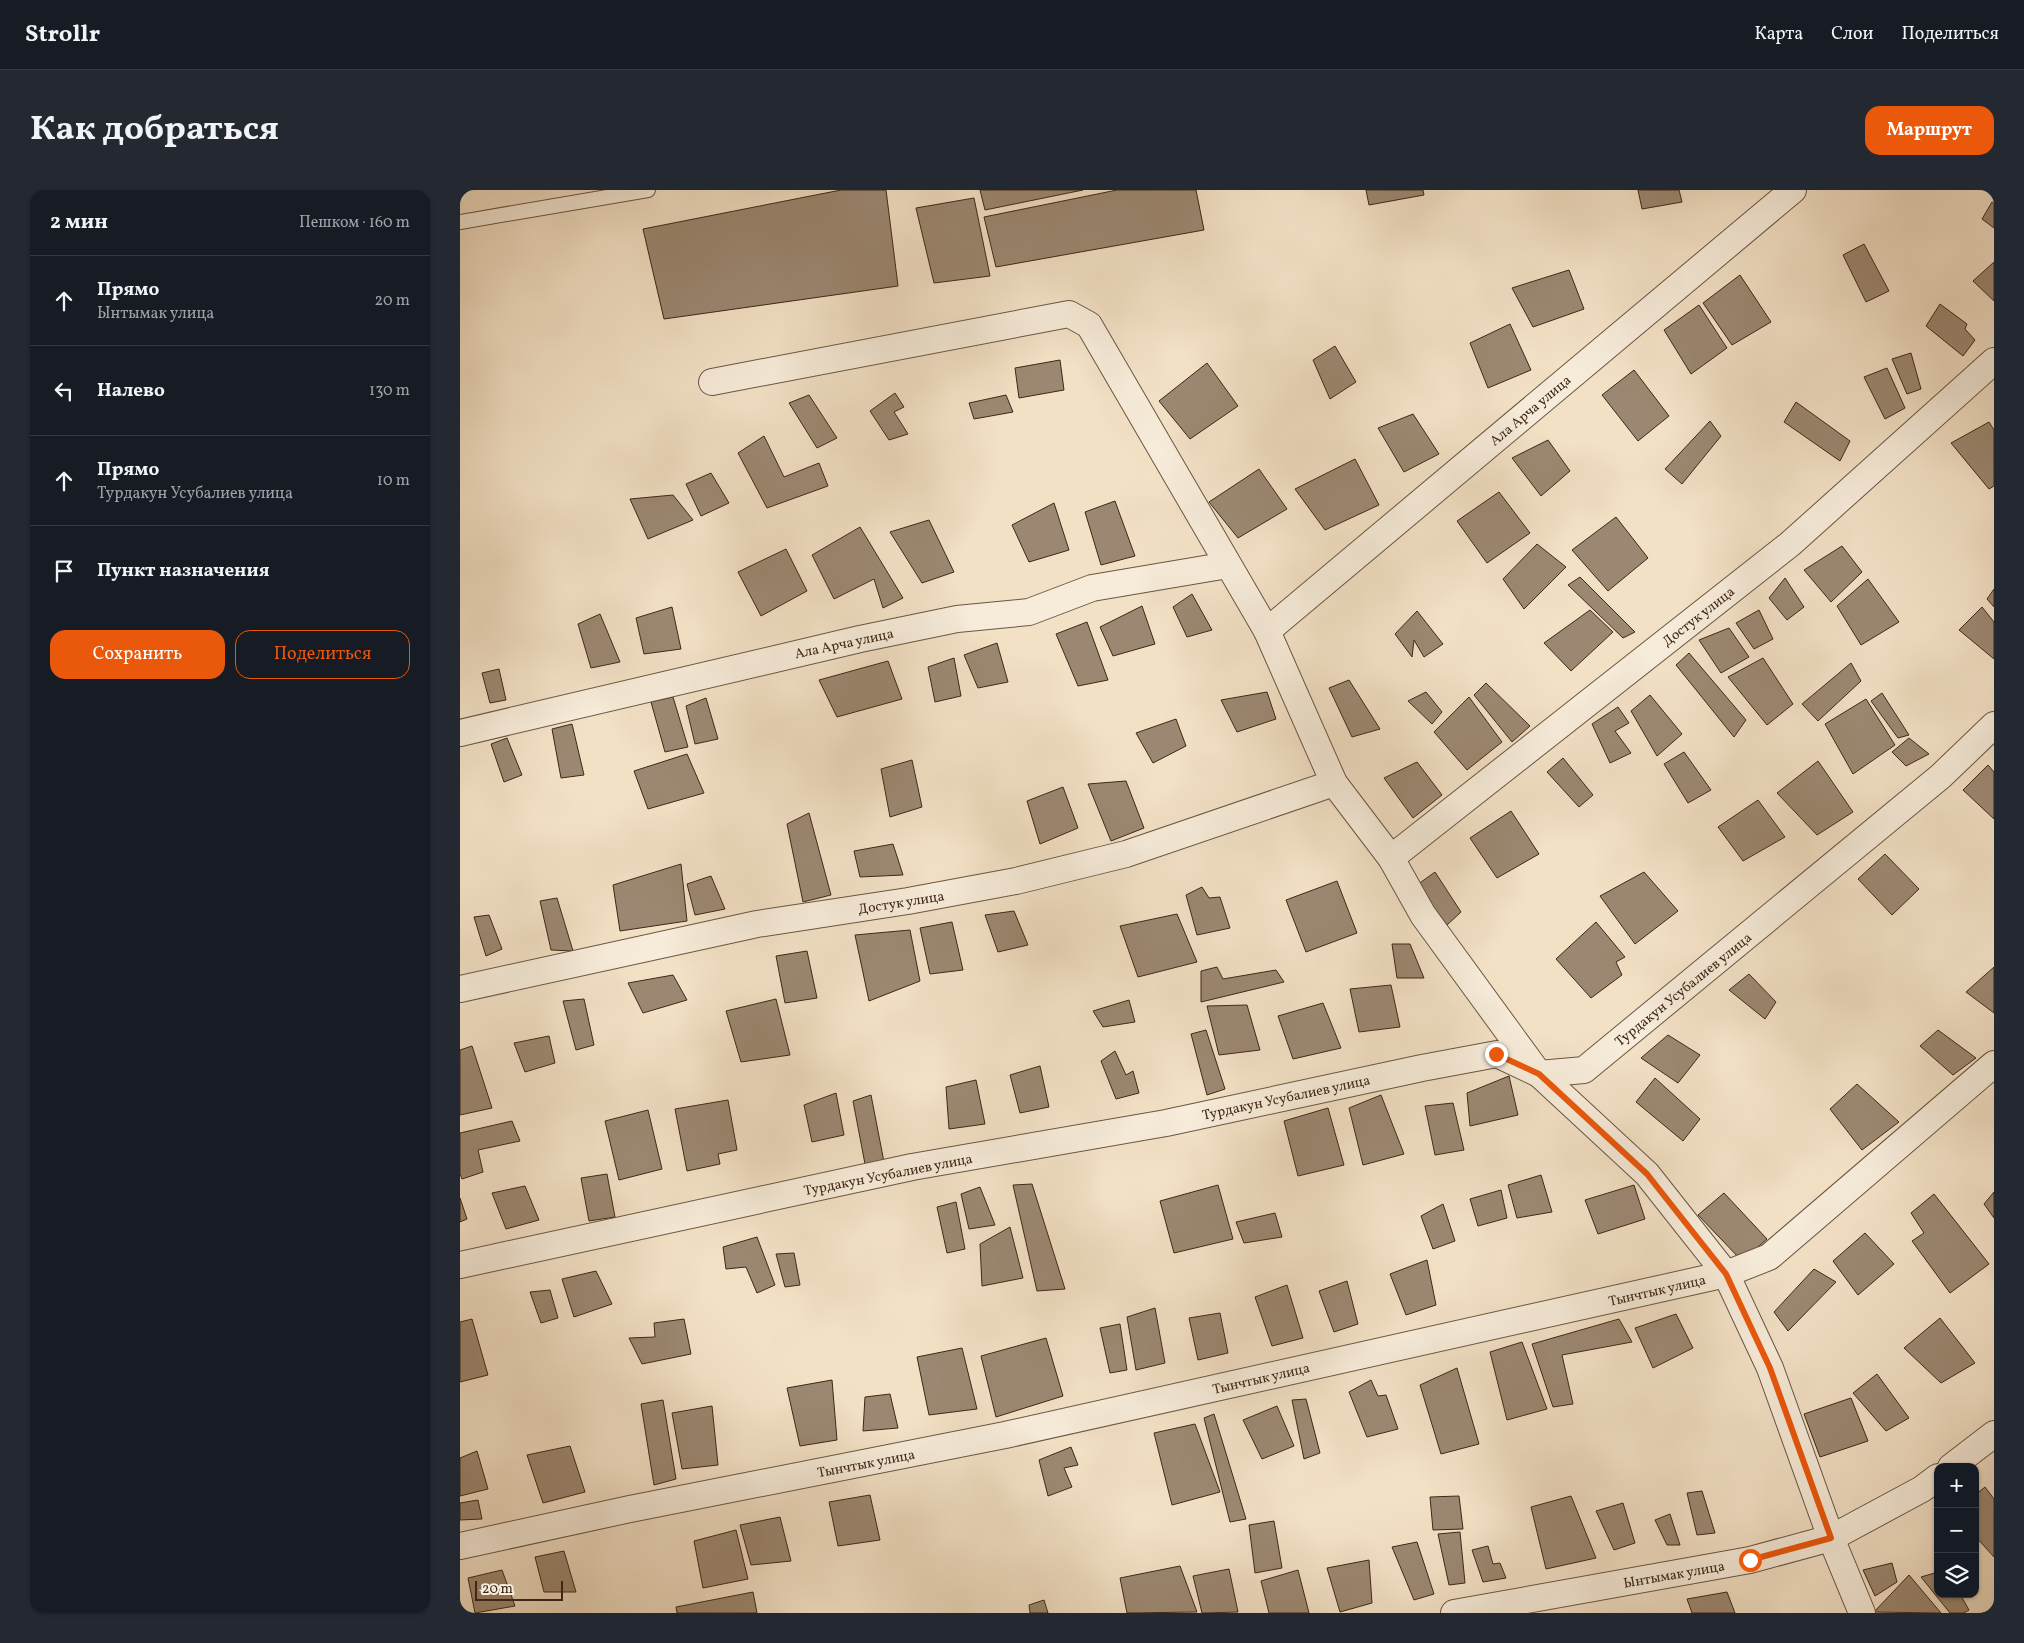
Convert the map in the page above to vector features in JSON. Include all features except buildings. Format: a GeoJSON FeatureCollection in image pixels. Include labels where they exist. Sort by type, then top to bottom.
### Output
{"type":"FeatureCollection","features":[{"type":"Feature","properties":{"kind":"street","name":"Ала Арча улица"},"geometry":{"type":"LineString","coordinates":[[1267,631],[1793,190]]}},
{"type":"Feature","properties":{"kind":"street"},"geometry":{"type":"LineString","coordinates":[[712,382],[1069,314],[1089,326],[1267,631],[1334,783],[1391,858],[1423,915],[1539,1074],[1647,1174],[1726,1274],[1770,1368],[1831,1538],[1862,1613]]}},
{"type":"Feature","properties":{"kind":"street","name":"Достук улица"},"geometry":{"type":"LineString","coordinates":[[1391,858],[1790,544],[1994,361]]}},
{"type":"Feature","properties":{"kind":"street","name":"Ала Арча улица"},"geometry":{"type":"LineString","coordinates":[[460,733],[860,639],[957,619],[1029,612],[1092,588],[1228,565]]}},
{"type":"Feature","properties":{"kind":"street","name":"Турдакун Усубалиев улица"},"geometry":{"type":"LineString","coordinates":[[460,1265],[912,1167],[1166,1123],[1496,1054],[1539,1074],[1584,1070],[1941,776],[1994,725]]}},
{"type":"Feature","properties":{"kind":"street","name":"Достук улица"},"geometry":{"type":"LineString","coordinates":[[460,989],[757,924],[908,901],[1016,881],[1126,854],[1334,783]]}},
{"type":"Feature","properties":{"kind":"street","name":"Тынчтык улица"},"geometry":{"type":"LineString","coordinates":[[460,1546],[630,1509],[1005,1435],[1726,1274],[1769,1256],[1994,1064]]}},
{"type":"Feature","properties":{"kind":"street"},"geometry":{"type":"LineString","coordinates":[[1957,1463],[1994,1434]]}},
{"type":"Feature","properties":{"kind":"street","name":"Ынтымак улица"},"geometry":{"type":"LineString","coordinates":[[1454,1613],[1750,1560],[1831,1538],[1922,1490],[1934,1480]]}},
{"type":"Feature","properties":{"kind":"lane"},"geometry":{"type":"LineString","coordinates":[[460,222],[648,190]]}},
{"type":"Feature","properties":{"kind":"route"},"geometry":{"type":"LineString","coordinates":[[1496,1054],[1539,1074],[1647,1174],[1726,1274],[1770,1368],[1831,1538],[1750,1560]]}}]}
